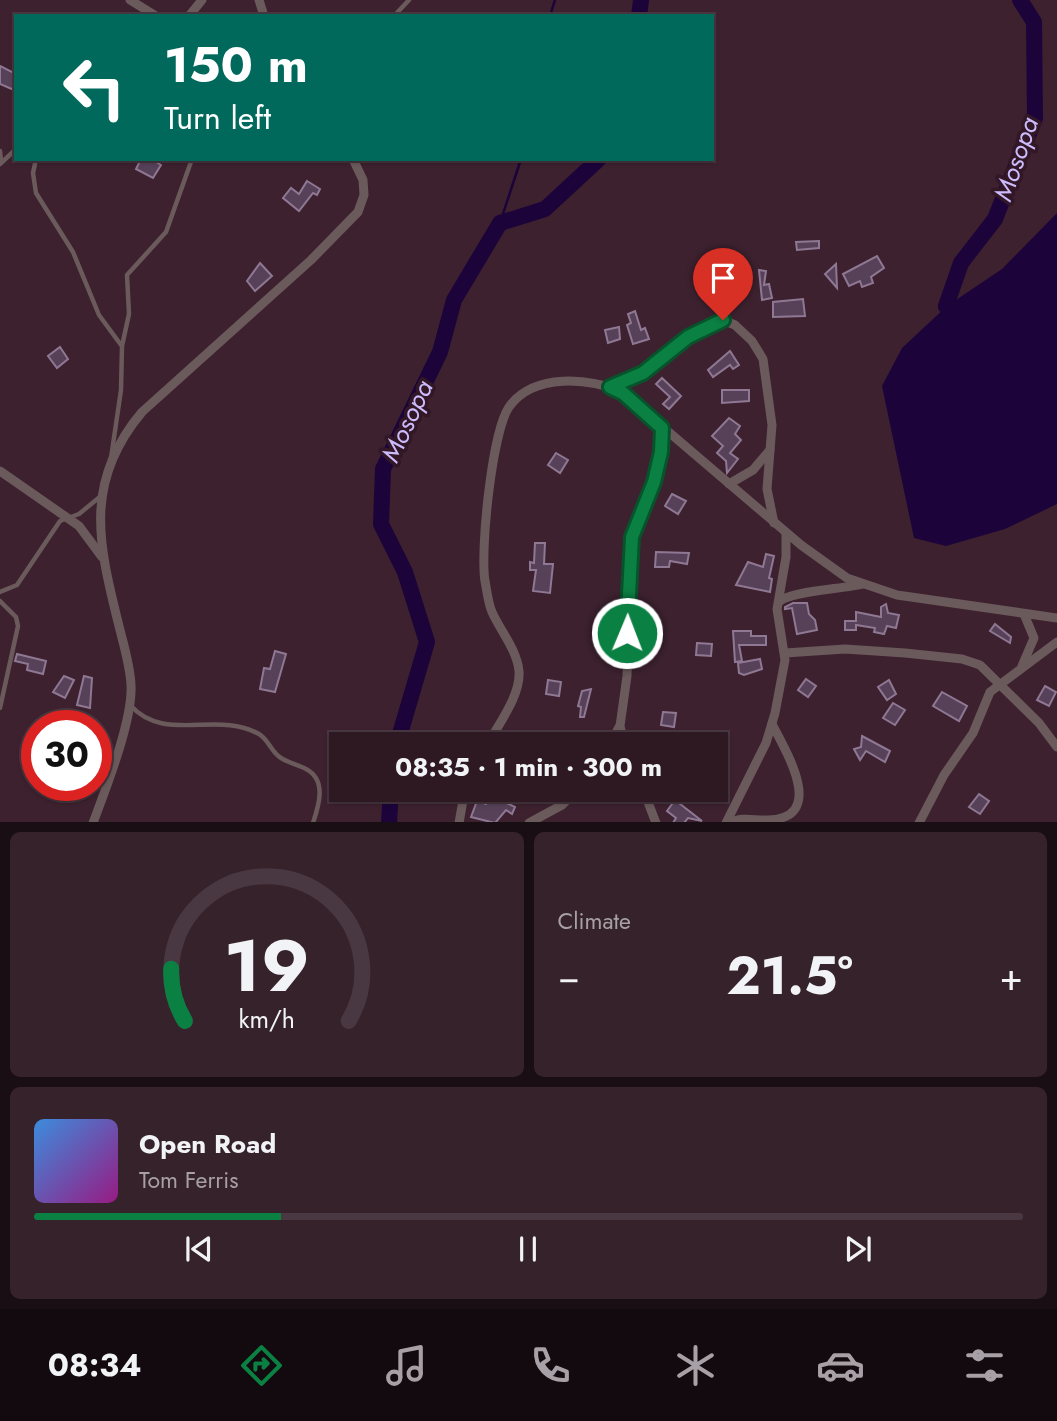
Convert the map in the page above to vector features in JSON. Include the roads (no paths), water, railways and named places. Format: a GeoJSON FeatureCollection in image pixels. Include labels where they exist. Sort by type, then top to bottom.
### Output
{"type":"FeatureCollection","features":[{"type":"Feature","properties":{"kind":"street"},"geometry":{"type":"LineString","coordinates":[[130,0],[153,14]]}},
{"type":"Feature","properties":{"kind":"street"},"geometry":{"type":"LineString","coordinates":[[191,14],[202,0]]}},
{"type":"Feature","properties":{"kind":"street"},"geometry":{"type":"LineString","coordinates":[[93,822],[130,704],[130,669],[103,559],[102,496],[111,458],[142,412],[311,260],[358,212],[364,195],[363,180],[354,161]]}},
{"type":"Feature","properties":{"kind":"street"},"geometry":{"type":"LineString","coordinates":[[610,387],[643,373],[688,337],[723,320],[735,325],[752,341],[763,359],[772,425],[767,489],[774,523]]}},
{"type":"Feature","properties":{"kind":"street"},"geometry":{"type":"LineString","coordinates":[[494,732],[515,694],[519,671],[491,609],[484,578],[483,548],[502,420],[517,399],[547,385],[570,380],[610,387],[623,393],[786,533],[847,578],[910,598],[1057,618]]}},
{"type":"Feature","properties":{"kind":"street"},"geometry":{"type":"LineString","coordinates":[[621,732],[627,676],[632,537],[654,482],[661,452],[662,428]]}},
{"type":"Feature","properties":{"kind":"street"},"geometry":{"type":"LineString","coordinates":[[729,484],[753,470],[771,448]]}},
{"type":"Feature","properties":{"kind":"street"},"geometry":{"type":"LineString","coordinates":[[0,471],[67,517],[92,541],[103,559]]}},
{"type":"Feature","properties":{"kind":"street"},"geometry":{"type":"LineString","coordinates":[[728,822],[766,743],[772,724],[785,653],[778,618],[786,533]]}},
{"type":"Feature","properties":{"kind":"street"},"geometry":{"type":"LineString","coordinates":[[779,602],[789,594],[835,591],[863,584]]}},
{"type":"Feature","properties":{"kind":"street"},"geometry":{"type":"LineString","coordinates":[[1021,668],[1034,638],[1024,614]]}},
{"type":"Feature","properties":{"kind":"street"},"geometry":{"type":"LineString","coordinates":[[919,822],[944,775],[973,733],[990,692],[1057,642]]}},
{"type":"Feature","properties":{"kind":"street"},"geometry":{"type":"LineString","coordinates":[[785,653],[845,649],[962,659],[980,665],[1039,723],[1057,747]]}},
{"type":"Feature","properties":{"kind":"street"},"geometry":{"type":"LineString","coordinates":[[728,822],[782,818],[792,812],[797,804],[800,791],[796,773],[772,724]]}},
{"type":"Feature","properties":{"kind":"street"},"geometry":{"type":"LineString","coordinates":[[617,732],[620,726]]}},
{"type":"Feature","properties":{"kind":"street"},"geometry":{"type":"LineString","coordinates":[[459,822],[463,802]]}},
{"type":"Feature","properties":{"kind":"street"},"geometry":{"type":"LineString","coordinates":[[528,822],[566,802]]}},
{"type":"Feature","properties":{"kind":"street"},"geometry":{"type":"LineString","coordinates":[[649,802],[656,822]]}},
{"type":"Feature","properties":{"kind":"street"},"geometry":{"type":"LineString","coordinates":[[651,807],[664,822]]}},
{"type":"Feature","properties":{"kind":"lane"},"geometry":{"type":"LineString","coordinates":[[396,14],[409,0]]}},
{"type":"Feature","properties":{"kind":"lane"},"geometry":{"type":"LineString","coordinates":[[0,150],[1,163]]}},
{"type":"Feature","properties":{"kind":"lane"},"geometry":{"type":"LineString","coordinates":[[1,163],[14,151]]}},
{"type":"Feature","properties":{"kind":"lane"},"geometry":{"type":"LineString","coordinates":[[36,161],[33,173],[36,193],[73,252],[99,315],[122,346]]}},
{"type":"Feature","properties":{"kind":"lane"},"geometry":{"type":"LineString","coordinates":[[111,458],[121,390],[122,346],[129,314],[127,275],[166,232],[190,161]]}},
{"type":"Feature","properties":{"kind":"lane"},"geometry":{"type":"LineString","coordinates":[[0,592],[17,584],[60,521],[79,514],[102,496]]}},
{"type":"Feature","properties":{"kind":"lane"},"geometry":{"type":"LineString","coordinates":[[0,601],[16,617],[18,626],[0,708]]}},
{"type":"Feature","properties":{"kind":"lane"},"geometry":{"type":"LineString","coordinates":[[130,704],[140,716],[152,723],[219,725],[259,734],[280,758],[309,770],[316,777],[320,788],[319,805],[313,822]]}},
{"type":"Feature","properties":{"kind":"waterway"},"geometry":{"type":"LineString","coordinates":[[551,14],[555,0]]}},
{"type":"Feature","properties":{"kind":"waterway","name":"Mosopa"},"geometry":{"type":"LineString","coordinates":[[639,14],[641,0]]}},
{"type":"Feature","properties":{"kind":"waterway","name":"Mosopa"},"geometry":{"type":"LineString","coordinates":[[962,318],[946,306],[961,263],[995,219],[1035,118],[1034,22],[1020,0]]}},
{"type":"Feature","properties":{"kind":"waterway"},"geometry":{"type":"LineString","coordinates":[[500,223],[520,161]]}},
{"type":"Feature","properties":{"kind":"waterway","name":"Mosopa"},"geometry":{"type":"LineString","coordinates":[[401,732],[427,642],[405,572],[381,524],[383,469],[440,352],[454,300],[500,223],[545,209],[597,161]]}},
{"type":"Feature","properties":{"kind":"waterway","name":"Mosopa"},"geometry":{"type":"LineString","coordinates":[[389,822],[390,802]]}}]}
